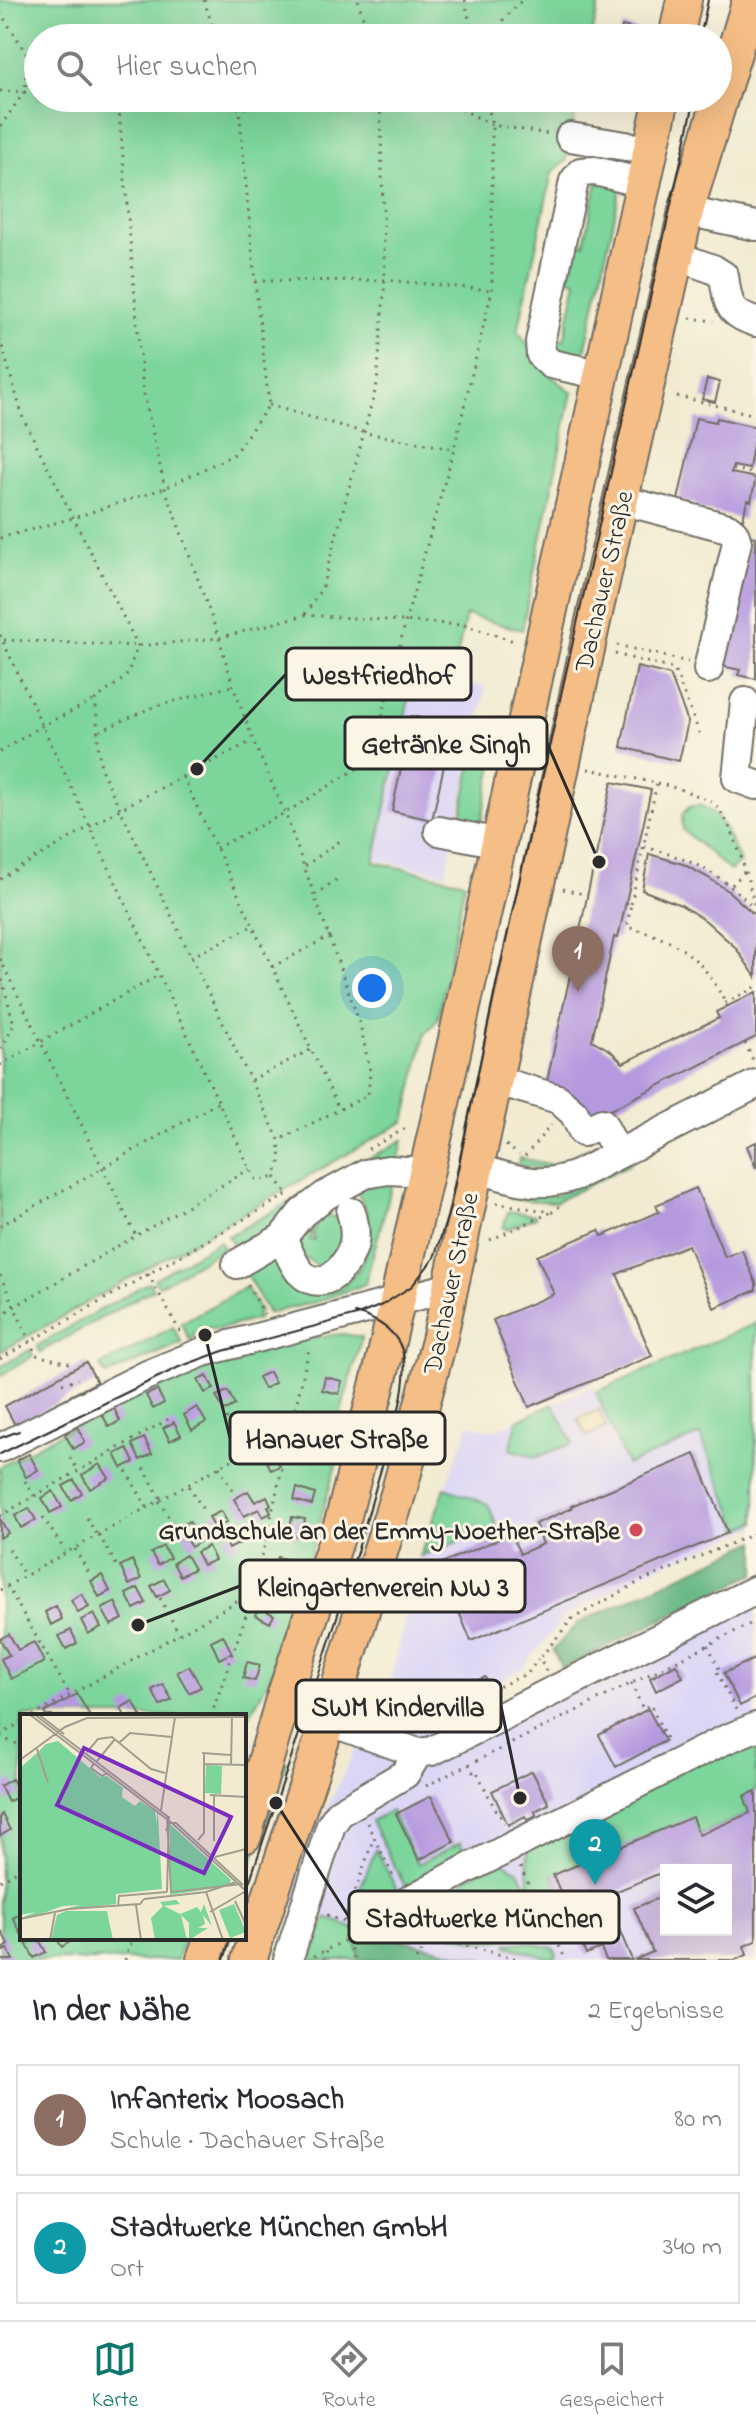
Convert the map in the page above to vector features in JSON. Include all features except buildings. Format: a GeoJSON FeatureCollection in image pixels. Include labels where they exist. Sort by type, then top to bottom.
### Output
{"type":"FeatureCollection","features":[{"type":"Feature","properties":{"kind":"main road"},"geometry":{"type":"LineString","coordinates":[[679,24],[684,0]]}},
{"type":"Feature","properties":{"kind":"main road","name":"Dachauer Straße"},"geometry":{"type":"LineString","coordinates":[[732,92],[745,58],[750,0]]}},
{"type":"Feature","properties":{"kind":"main road","name":"Dachauer Straße"},"geometry":{"type":"LineString","coordinates":[[246,1826],[282,1703],[343,1519],[397,1303],[659,112]]}},
{"type":"Feature","properties":{"kind":"main road","name":"Dachauer Straße"},"geometry":{"type":"LineString","coordinates":[[249,1960],[328,1721],[399,1491],[451,1287],[686,211],[724,112]]}},
{"type":"Feature","properties":{"kind":"main road","name":"Dachauer Straße"},"geometry":{"type":"LineString","coordinates":[[427,1172],[475,1168]]}},
{"type":"Feature","properties":{"kind":"main road"},"geometry":{"type":"LineString","coordinates":[[282,1703],[328,1721]]}},
{"type":"Feature","properties":{"kind":"main road"},"geometry":{"type":"LineString","coordinates":[[204,1960],[210,1940]]}},
{"type":"Feature","properties":{"kind":"street"},"geometry":{"type":"LineString","coordinates":[[570,137],[646,166]]}},
{"type":"Feature","properties":{"kind":"street"},"geometry":{"type":"LineString","coordinates":[[603,375],[551,364],[541,355],[543,327],[574,181],[581,172],[646,166]]}},
{"type":"Feature","properties":{"kind":"street"},"geometry":{"type":"LineString","coordinates":[[686,211],[756,226]]}},
{"type":"Feature","properties":{"kind":"street"},"geometry":{"type":"LineString","coordinates":[[676,256],[724,276],[726,300],[739,317],[756,322]]}},
{"type":"Feature","properties":{"kind":"street"},"geometry":{"type":"LineString","coordinates":[[621,500],[728,528],[734,533],[737,542],[708,669]]}},
{"type":"Feature","properties":{"kind":"street"},"geometry":{"type":"LineString","coordinates":[[745,702],[737,778],[756,785]]}},
{"type":"Feature","properties":{"kind":"street"},"geometry":{"type":"LineString","coordinates":[[465,740],[498,734],[522,739]]}},
{"type":"Feature","properties":{"kind":"street"},"geometry":{"type":"LineString","coordinates":[[439,831],[499,843]]}},
{"type":"Feature","properties":{"kind":"street"},"geometry":{"type":"LineString","coordinates":[[475,1168],[541,1184],[577,1175],[635,1154],[754,1072]]}},
{"type":"Feature","properties":{"kind":"street"},"geometry":{"type":"LineString","coordinates":[[495,1080],[558,1099],[574,1113],[583,1132],[602,1123],[635,1154]]}},
{"type":"Feature","properties":{"kind":"street"},"geometry":{"type":"LineString","coordinates":[[237,1264],[282,1238],[302,1213],[326,1195],[365,1174],[388,1170],[427,1172]]}},
{"type":"Feature","properties":{"kind":"street"},"geometry":{"type":"LineString","coordinates":[[282,1238],[303,1275],[316,1280],[327,1279],[339,1273],[352,1251],[355,1230],[351,1212]]}},
{"type":"Feature","properties":{"kind":"street"},"geometry":{"type":"LineString","coordinates":[[0,1448],[147,1375],[203,1352],[451,1287]]}},
{"type":"Feature","properties":{"kind":"street"},"geometry":{"type":"LineString","coordinates":[[328,1721],[418,1753],[432,1751],[756,1590]]}},
{"type":"Feature","properties":{"kind":"street"},"geometry":{"type":"LineString","coordinates":[[406,1902],[654,1776],[751,1716]]}},
{"type":"Feature","properties":{"kind":"street"},"geometry":{"type":"LineString","coordinates":[[288,1960],[331,1825],[340,1812],[405,1774],[418,1753]]}},
{"type":"Feature","properties":{"kind":"path"},"geometry":{"type":"LineString","coordinates":[[204,0],[212,24]]}},
{"type":"Feature","properties":{"kind":"path"},"geometry":{"type":"LineString","coordinates":[[358,0],[365,24]]}},
{"type":"Feature","properties":{"kind":"path"},"geometry":{"type":"LineString","coordinates":[[465,0],[470,24]]}},
{"type":"Feature","properties":{"kind":"path"},"geometry":{"type":"LineString","coordinates":[[499,24],[522,0]]}},
{"type":"Feature","properties":{"kind":"path"},"geometry":{"type":"LineString","coordinates":[[0,12],[24,49]]}},
{"type":"Feature","properties":{"kind":"path"},"geometry":{"type":"LineString","coordinates":[[0,91],[24,91]]}},
{"type":"Feature","properties":{"kind":"path"},"geometry":{"type":"LineString","coordinates":[[0,127],[24,92]]}},
{"type":"Feature","properties":{"kind":"path"},"geometry":{"type":"LineString","coordinates":[[119,112],[143,390],[165,488],[233,686],[285,813],[330,936],[360,1024],[370,1071],[368,1095],[279,1140]]}},
{"type":"Feature","properties":{"kind":"path"},"geometry":{"type":"LineString","coordinates":[[0,538],[165,488],[233,455],[269,405],[239,112]]}},
{"type":"Feature","properties":{"kind":"path"},"geometry":{"type":"LineString","coordinates":[[305,615],[322,588],[377,384],[385,280],[380,112]]}},
{"type":"Feature","properties":{"kind":"path"},"geometry":{"type":"LineString","coordinates":[[467,112],[492,125],[570,137]]}},
{"type":"Feature","properties":{"kind":"path"},"geometry":{"type":"LineString","coordinates":[[216,848],[285,813],[371,760],[454,449],[492,290],[492,125],[489,112]]}},
{"type":"Feature","properties":{"kind":"path"},"geometry":{"type":"LineString","coordinates":[[255,281],[385,280],[492,290]]}},
{"type":"Feature","properties":{"kind":"path"},"geometry":{"type":"LineString","coordinates":[[0,339],[23,418],[138,646],[126,677],[95,700],[43,725],[0,752]]}},
{"type":"Feature","properties":{"kind":"path"},"geometry":{"type":"LineString","coordinates":[[677,396],[756,415]]}},
{"type":"Feature","properties":{"kind":"path"},"geometry":{"type":"LineString","coordinates":[[269,405],[366,433],[454,449]]}},
{"type":"Feature","properties":{"kind":"path"},"geometry":{"type":"LineString","coordinates":[[732,469],[756,474]]}},
{"type":"Feature","properties":{"kind":"path"},"geometry":{"type":"LineString","coordinates":[[275,1177],[256,1179],[250,1169],[1,638],[138,646],[219,638],[305,615],[464,625],[527,645]]}},
{"type":"Feature","properties":{"kind":"path"},"geometry":{"type":"LineString","coordinates":[[615,654],[674,669],[700,735]]}},
{"type":"Feature","properties":{"kind":"path"},"geometry":{"type":"LineString","coordinates":[[100,731],[153,707],[233,686]]}},
{"type":"Feature","properties":{"kind":"path"},"geometry":{"type":"LineString","coordinates":[[95,700],[100,731],[97,752],[102,771],[279,1140],[281,1160],[275,1177]]}},
{"type":"Feature","properties":{"kind":"path"},"geometry":{"type":"LineString","coordinates":[[0,879],[120,809],[253,740]]}},
{"type":"Feature","properties":{"kind":"path"},"geometry":{"type":"LineString","coordinates":[[588,769],[686,791],[715,805],[731,832],[746,870],[756,909]]}},
{"type":"Feature","properties":{"kind":"path"},"geometry":{"type":"LineString","coordinates":[[183,777],[339,1109]]}},
{"type":"Feature","properties":{"kind":"path"},"geometry":{"type":"LineString","coordinates":[[657,783],[628,904],[627,927],[657,935],[686,950],[708,972],[726,1005],[756,987]]}},
{"type":"Feature","properties":{"kind":"path"},"geometry":{"type":"LineString","coordinates":[[305,866],[340,841]]}},
{"type":"Feature","properties":{"kind":"path"},"geometry":{"type":"LineString","coordinates":[[644,847],[680,856],[732,885],[756,909]]}},
{"type":"Feature","properties":{"kind":"path"},"geometry":{"type":"LineString","coordinates":[[732,885],[746,870]]}},
{"type":"Feature","properties":{"kind":"path"},"geometry":{"type":"LineString","coordinates":[[315,895],[337,879]]}},
{"type":"Feature","properties":{"kind":"path"},"geometry":{"type":"LineString","coordinates":[[561,889],[587,895]]}},
{"type":"Feature","properties":{"kind":"path"},"geometry":{"type":"LineString","coordinates":[[191,957],[253,926]]}},
{"type":"Feature","properties":{"kind":"path"},"geometry":{"type":"LineString","coordinates":[[272,967],[330,936]]}},
{"type":"Feature","properties":{"kind":"path"},"geometry":{"type":"LineString","coordinates":[[0,959],[136,1236]]}},
{"type":"Feature","properties":{"kind":"path"},"geometry":{"type":"LineString","coordinates":[[0,972],[14,1024],[0,1053]]}},
{"type":"Feature","properties":{"kind":"path"},"geometry":{"type":"LineString","coordinates":[[0,1065],[159,975]]}},
{"type":"Feature","properties":{"kind":"path"},"geometry":{"type":"LineString","coordinates":[[4,981],[11,977]]}},
{"type":"Feature","properties":{"kind":"path"},"geometry":{"type":"LineString","coordinates":[[745,1043],[754,1072]]}},
{"type":"Feature","properties":{"kind":"path"},"geometry":{"type":"LineString","coordinates":[[251,1080],[310,1050]]}},
{"type":"Feature","properties":{"kind":"path"},"geometry":{"type":"LineString","coordinates":[[0,1226],[220,1102]]}},
{"type":"Feature","properties":{"kind":"path"},"geometry":{"type":"LineString","coordinates":[[366,1150],[416,1123]]}},
{"type":"Feature","properties":{"kind":"path"},"geometry":{"type":"LineString","coordinates":[[525,1156],[542,1136]]}},
{"type":"Feature","properties":{"kind":"path"},"geometry":{"type":"LineString","coordinates":[[0,1315],[250,1169]]}},
{"type":"Feature","properties":{"kind":"path"},"geometry":{"type":"LineString","coordinates":[[275,1177],[288,1194]]}},
{"type":"Feature","properties":{"kind":"path"},"geometry":{"type":"LineString","coordinates":[[0,1359],[297,1188]]}},
{"type":"Feature","properties":{"kind":"path"},"geometry":{"type":"LineString","coordinates":[[490,1240],[552,1212]]}},
{"type":"Feature","properties":{"kind":"path"},"geometry":{"type":"LineString","coordinates":[[148,1274],[188,1346]]}},
{"type":"Feature","properties":{"kind":"path"},"geometry":{"type":"LineString","coordinates":[[0,1275],[36,1355],[69,1363]]}},
{"type":"Feature","properties":{"kind":"path"},"geometry":{"type":"LineString","coordinates":[[212,1714],[254,1592],[312,1337]]}},
{"type":"Feature","properties":{"kind":"path"},"geometry":{"type":"LineString","coordinates":[[62,1383],[76,1380],[66,1390]]}},
{"type":"Feature","properties":{"kind":"path"},"geometry":{"type":"LineString","coordinates":[[223,1411],[244,1453]]}},
{"type":"Feature","properties":{"kind":"path"},"geometry":{"type":"LineString","coordinates":[[0,1516],[172,1417]]}},
{"type":"Feature","properties":{"kind":"path"},"geometry":{"type":"LineString","coordinates":[[3,1588],[292,1426]]}},
{"type":"Feature","properties":{"kind":"path"},"geometry":{"type":"LineString","coordinates":[[70,1458],[78,1470]]}},
{"type":"Feature","properties":{"kind":"path"},"geometry":{"type":"LineString","coordinates":[[219,1467],[235,1494]]}},
{"type":"Feature","properties":{"kind":"path"},"geometry":{"type":"LineString","coordinates":[[144,1468],[172,1523]]}},
{"type":"Feature","properties":{"kind":"path"},"geometry":{"type":"LineString","coordinates":[[126,1471],[147,1507]]}},
{"type":"Feature","properties":{"kind":"path"},"geometry":{"type":"LineString","coordinates":[[25,1481],[34,1496]]}},
{"type":"Feature","properties":{"kind":"path"},"geometry":{"type":"LineString","coordinates":[[188,1484],[205,1513]]}},
{"type":"Feature","properties":{"kind":"path"},"geometry":{"type":"LineString","coordinates":[[43,1517],[66,1553]]}},
{"type":"Feature","properties":{"kind":"path"},"geometry":{"type":"LineString","coordinates":[[87,1518],[117,1566]]}},
{"type":"Feature","properties":{"kind":"path"},"geometry":{"type":"LineString","coordinates":[[363,1686],[439,1715],[528,1673],[572,1619],[639,1582],[756,1533]]}},
{"type":"Feature","properties":{"kind":"path"},"geometry":{"type":"LineString","coordinates":[[74,1548],[89,1573]]}},
{"type":"Feature","properties":{"kind":"path"},"geometry":{"type":"LineString","coordinates":[[9,1549],[25,1576]]}},
{"type":"Feature","properties":{"kind":"path"},"geometry":{"type":"LineString","coordinates":[[0,1583],[70,1695]]}},
{"type":"Feature","properties":{"kind":"path"},"geometry":{"type":"LineString","coordinates":[[37,1714],[254,1592]]}},
{"type":"Feature","properties":{"kind":"path"},"geometry":{"type":"LineString","coordinates":[[160,1598],[179,1634]]}},
{"type":"Feature","properties":{"kind":"path"},"geometry":{"type":"LineString","coordinates":[[416,1790],[756,1621]]}},
{"type":"Feature","properties":{"kind":"path"},"geometry":{"type":"LineString","coordinates":[[708,1644],[720,1671],[717,1672],[736,1710],[751,1716]]}},
{"type":"Feature","properties":{"kind":"path"},"geometry":{"type":"LineString","coordinates":[[540,1658],[554,1689]]}},
{"type":"Feature","properties":{"kind":"path"},"geometry":{"type":"LineString","coordinates":[[631,1683],[643,1709],[651,1705],[669,1743],[644,1756],[654,1776]]}},
{"type":"Feature","properties":{"kind":"path"},"geometry":{"type":"LineString","coordinates":[[0,1736],[20,1723]]}},
{"type":"Feature","properties":{"kind":"path"},"geometry":{"type":"LineString","coordinates":[[0,1736],[20,1745]]}},
{"type":"Feature","properties":{"kind":"path"},"geometry":{"type":"LineString","coordinates":[[469,1764],[473,1772],[476,1770],[520,1842],[519,1868],[566,1960]]}},
{"type":"Feature","properties":{"kind":"path"},"geometry":{"type":"LineString","coordinates":[[354,1960],[344,1922],[374,1837]]}},
{"type":"Feature","properties":{"kind":"path"},"geometry":{"type":"LineString","coordinates":[[0,1881],[20,1869]]}},
{"type":"Feature","properties":{"kind":"path"},"geometry":{"type":"LineString","coordinates":[[307,1960],[348,1939],[406,1902]]}},
{"type":"Feature","properties":{"kind":"path"},"geometry":{"type":"LineString","coordinates":[[323,1914],[344,1922]]}},
{"type":"Feature","properties":{"kind":"path"},"geometry":{"type":"LineString","coordinates":[[124,1959],[132,1940]]}},
{"type":"Feature","properties":{"kind":"path"},"geometry":{"type":"LineString","coordinates":[[416,1960],[429,1941]]}},
{"type":"Feature","properties":{"kind":"path"},"geometry":{"type":"LineString","coordinates":[[324,1960],[327,1950]]}},
{"type":"Feature","properties":{"kind":"shaded area"},"geometry":{"type":"Polygon","coordinates":[[[415,672],[486,687],[446,874],[376,859],[415,672]]]}},
{"type":"Feature","properties":{"kind":"shaded area"},"geometry":{"type":"Polygon","coordinates":[[[756,1323],[756,1527],[639,1575],[564,1617],[523,1668],[439,1711],[389,1686],[420,1556],[469,1424],[491,1431],[593,1387],[596,1392],[756,1323]]]}},
{"type":"Feature","properties":{"kind":"shaded area"},"geometry":{"type":"Polygon","coordinates":[[[756,1580],[756,1960],[429,1960],[284,1899],[375,1708],[437,1734],[756,1580]]]}},
{"type":"Feature","properties":{"kind":"green space"},"geometry":{"type":"Polygon","coordinates":[[[0,0],[600,0],[594,24],[24,24],[24,112],[575,112],[566,161],[552,172],[518,331],[552,377],[572,392],[522,630],[466,615],[453,675],[415,670],[374,862],[465,882],[438,1019],[425,1034],[405,1121],[0,1352],[0,0]]]}},
{"type":"Feature","properties":{"kind":"green space"},"geometry":{"type":"Polygon","coordinates":[[[622,182],[582,365],[549,353],[551,338],[564,340],[577,281],[565,278],[573,242],[584,244],[597,183],[622,182]]]}},
{"type":"Feature","properties":{"kind":"green space"},"geometry":{"type":"Polygon","coordinates":[[[498,741],[480,827],[460,821],[475,748],[498,741]]]}},
{"type":"Feature","properties":{"kind":"green space"},"geometry":{"type":"Polygon","coordinates":[[[699,805],[720,821],[729,837],[740,862],[730,871],[683,830],[682,815],[689,807],[699,805]]]}},
{"type":"Feature","properties":{"kind":"green space"},"geometry":{"type":"Polygon","coordinates":[[[403,1140],[398,1163],[306,1199],[275,1223],[268,1238],[239,1254],[228,1236],[403,1140]]]}},
{"type":"Feature","properties":{"kind":"green space"},"geometry":{"type":"Polygon","coordinates":[[[598,1144],[601,1151],[557,1171],[518,1165],[519,1158],[553,1165],[598,1144]]]}},
{"type":"Feature","properties":{"kind":"green space"},"geometry":{"type":"Polygon","coordinates":[[[628,1160],[630,1164],[555,1202],[510,1199],[511,1194],[555,1196],[628,1160]]]}},
{"type":"Feature","properties":{"kind":"green space"},"geometry":{"type":"Polygon","coordinates":[[[393,1181],[365,1284],[316,1302],[268,1313],[244,1270],[265,1258],[277,1257],[330,1292],[339,1287],[360,1266],[369,1238],[369,1218],[357,1191],[372,1182],[393,1181]]]}},
{"type":"Feature","properties":{"kind":"green space"},"geometry":{"type":"Polygon","coordinates":[[[508,1211],[536,1217],[507,1229],[503,1228],[508,1211]]]}},
{"type":"Feature","properties":{"kind":"green space"},"geometry":{"type":"Polygon","coordinates":[[[338,1217],[341,1239],[336,1253],[318,1267],[305,1260],[299,1240],[312,1225],[310,1240],[314,1241],[313,1233],[318,1219],[338,1217]]]}},
{"type":"Feature","properties":{"kind":"green space"},"geometry":{"type":"Polygon","coordinates":[[[219,1241],[223,1248],[159,1286],[154,1279],[219,1241]]]}},
{"type":"Feature","properties":{"kind":"green space"},"geometry":{"type":"Polygon","coordinates":[[[149,1282],[153,1289],[40,1352],[37,1346],[149,1282]]]}},
{"type":"Feature","properties":{"kind":"green space"},"geometry":{"type":"Polygon","coordinates":[[[246,1287],[260,1311],[256,1313],[258,1319],[214,1330],[212,1327],[194,1333],[190,1340],[181,1323],[246,1287]]]}},
{"type":"Feature","properties":{"kind":"green space"},"geometry":{"type":"Polygon","coordinates":[[[756,1323],[756,1522],[740,1529],[700,1435],[627,1465],[596,1392],[756,1323]]]}},
{"type":"Feature","properties":{"kind":"green space"},"geometry":{"type":"Polygon","coordinates":[[[173,1327],[182,1343],[106,1375],[100,1366],[173,1327]]]}},
{"type":"Feature","properties":{"kind":"green space"},"geometry":{"type":"Polygon","coordinates":[[[343,1334],[362,1337],[341,1412],[337,1462],[299,1594],[270,1678],[246,1721],[246,1714],[20,1714],[20,1940],[183,1940],[177,1960],[0,1960],[0,1467],[80,1423],[166,1382],[254,1351],[343,1334]]]}},
{"type":"Feature","properties":{"kind":"green space"},"geometry":{"type":"Polygon","coordinates":[[[30,1350],[33,1356],[0,1376],[0,1367],[30,1350]]]}},
{"type":"Feature","properties":{"kind":"green space"},"geometry":{"type":"Polygon","coordinates":[[[553,1404],[573,1443],[537,1457],[510,1449],[518,1420],[553,1404]]]}},
{"type":"Feature","properties":{"kind":"green space"},"geometry":{"type":"Polygon","coordinates":[[[445,1488],[488,1504],[497,1527],[420,1556],[445,1488]]]}},
{"type":"Feature","properties":{"kind":"green space"},"geometry":{"type":"Polygon","coordinates":[[[756,1541],[756,1573],[562,1669],[553,1650],[578,1623],[756,1541]]]}},
{"type":"Feature","properties":{"kind":"green space"},"geometry":{"type":"Polygon","coordinates":[[[756,1733],[756,1791],[744,1797],[750,1813],[699,1835],[692,1818],[553,1875],[578,1935],[561,1942],[529,1884],[527,1842],[756,1733]]]}},
{"type":"Feature","properties":{"kind":"green space"},"geometry":{"type":"Polygon","coordinates":[[[277,1759],[286,1762],[246,1882],[246,1865],[277,1759]]]}},
{"type":"Feature","properties":{"kind":"green space"},"geometry":{"type":"Polygon","coordinates":[[[391,1811],[418,1864],[461,1842],[464,1854],[462,1868],[409,1894],[371,1821],[391,1811]]]}},
{"type":"Feature","properties":{"kind":"green space"},"geometry":{"type":"Polygon","coordinates":[[[376,1849],[401,1898],[400,1902],[379,1910],[355,1912],[353,1906],[376,1849]]]}},
{"type":"Feature","properties":{"kind":"green space"},"geometry":{"type":"Polygon","coordinates":[[[498,1859],[519,1871],[552,1939],[526,1935],[496,1941],[475,1941],[443,1932],[442,1927],[465,1879],[498,1859]]]}},
{"type":"Feature","properties":{"kind":"green space"},"geometry":{"type":"Polygon","coordinates":[[[326,1917],[429,1960],[311,1960],[326,1917]]]}},
{"type":"Feature","properties":{"kind":"green space"},"geometry":{"type":"Polygon","coordinates":[[[370,1932],[485,1960],[360,1960],[354,1939],[370,1932]]]}},
{"type":"Feature","properties":{"kind":"green space"},"geometry":{"type":"Polygon","coordinates":[[[526,1942],[554,1948],[557,1955],[552,1959],[507,1946],[526,1942]]]}},
{"type":"Feature","properties":{"kind":"sand"},"geometry":{"type":"Polygon","coordinates":[[[599,1410],[606,1428],[586,1436],[578,1419],[599,1410]]]}},
{"type":"Feature","properties":{"kind":"tram line"},"geometry":{"type":"LineString","coordinates":[[703,24],[708,0]]}},
{"type":"Feature","properties":{"kind":"tram line"},"geometry":{"type":"LineString","coordinates":[[0,1454],[179,1367],[223,1351],[360,1314],[382,1305],[412,1286],[434,1258],[450,1208],[497,980],[692,112]]}},
{"type":"Feature","properties":{"kind":"tram line"},"geometry":{"type":"LineString","coordinates":[[246,1892],[330,1639],[400,1405],[404,1373],[402,1350],[387,1328],[355,1313]]}},
{"type":"Feature","properties":{"kind":"tram line"},"geometry":{"type":"LineString","coordinates":[[0,1438],[19,1431]]}},
{"type":"Feature","properties":{"kind":"tram line"},"geometry":{"type":"LineString","coordinates":[[224,1960],[230,1940]]}},
{"type":"Feature","properties":{"kind":"place","name":"Westfriedhof"},"geometry":{"type":"Point","coordinates":[197,769]}},
{"type":"Feature","properties":{"kind":"place","name":"Getränke Singh"},"geometry":{"type":"Point","coordinates":[599,862]}},
{"type":"Feature","properties":{"kind":"place","name":"Infanterix Moosach"},"geometry":{"type":"Point","coordinates":[578,992]}},
{"type":"Feature","properties":{"kind":"place","name":"Hanauer Straße"},"geometry":{"type":"Point","coordinates":[205,1335]}},
{"type":"Feature","properties":{"kind":"place","name":"Grundschule an der Emmy-Noether-Straße"},"geometry":{"type":"Point","coordinates":[636,1530]}},
{"type":"Feature","properties":{"kind":"place","name":"Kleingartenverein NW 3"},"geometry":{"type":"Point","coordinates":[138,1625]}},
{"type":"Feature","properties":{"kind":"place","name":"SWM Kindervilla"},"geometry":{"type":"Point","coordinates":[520,1798]}},
{"type":"Feature","properties":{"kind":"place","name":"Stadtwerke München"},"geometry":{"type":"Point","coordinates":[276,1803]}},
{"type":"Feature","properties":{"kind":"place","name":"Stadtwerke München GmbH"},"geometry":{"type":"Point","coordinates":[595,1885]}}]}
